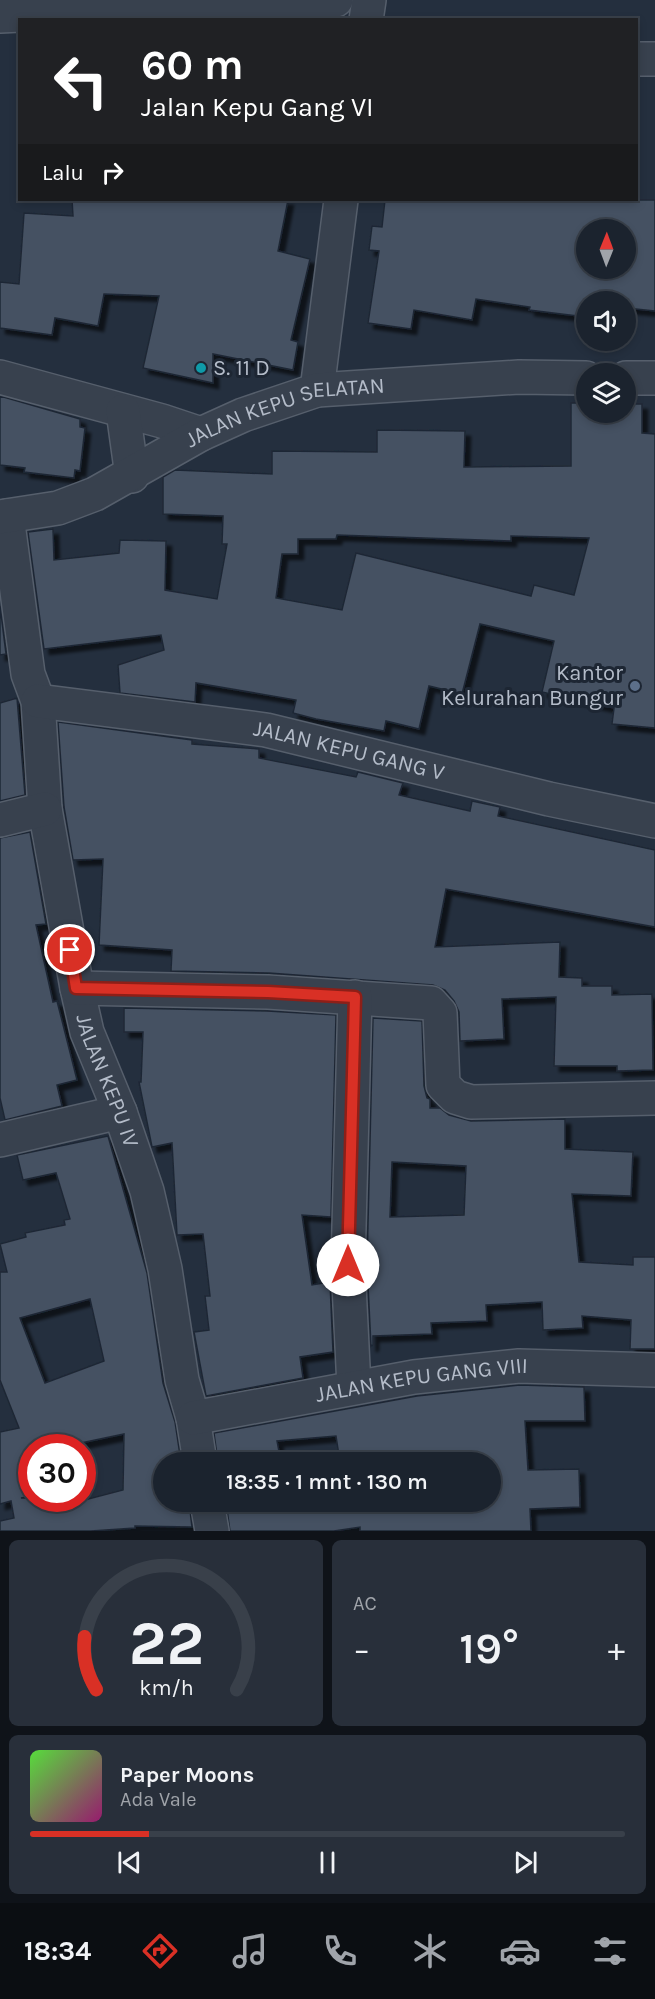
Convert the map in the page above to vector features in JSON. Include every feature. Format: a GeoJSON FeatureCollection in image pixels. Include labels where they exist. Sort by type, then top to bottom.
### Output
{"type":"FeatureCollection","features":[{"type":"Feature","properties":{"kind":"street"},"geometry":{"type":"LineString","coordinates":[[0,16],[336,0]]}},
{"type":"Feature","properties":{"kind":"street"},"geometry":{"type":"LineString","coordinates":[[366,18],[369,0]]}},
{"type":"Feature","properties":{"kind":"street"},"geometry":{"type":"LineString","coordinates":[[638,58],[655,59]]}},
{"type":"Feature","properties":{"kind":"street"},"geometry":{"type":"LineString","coordinates":[[317,390],[341,201]]}},
{"type":"Feature","properties":{"kind":"street"},"geometry":{"type":"LineString","coordinates":[[0,377],[23,381],[201,434]]}},
{"type":"Feature","properties":{"kind":"street","name":"JALAN KEPU SELATAN"},"geometry":{"type":"LineString","coordinates":[[4,517],[58,508],[132,476],[201,434],[243,415],[317,390],[519,377],[576,378]]}},
{"type":"Feature","properties":{"kind":"street"},"geometry":{"type":"LineString","coordinates":[[636,378],[655,378]]}},
{"type":"Feature","properties":{"kind":"street"},"geometry":{"type":"LineString","coordinates":[[123,411],[132,476]]}},
{"type":"Feature","properties":{"kind":"street","name":"JALAN KEPU IV"},"geometry":{"type":"LineString","coordinates":[[4,517],[28,674],[38,701],[45,809],[76,988],[87,1032],[120,1112],[147,1191],[165,1269],[182,1380],[193,1418],[198,1452]]}},
{"type":"Feature","properties":{"kind":"street","name":"JALAN KEPU GANG V"},"geometry":{"type":"LineString","coordinates":[[38,701],[266,730],[416,764],[549,799],[655,821]]}},
{"type":"Feature","properties":{"kind":"street"},"geometry":{"type":"LineString","coordinates":[[0,820],[45,809]]}},
{"type":"Feature","properties":{"kind":"street"},"geometry":{"type":"LineString","coordinates":[[76,988],[268,992],[422,1002],[436,1008],[441,1014],[443,1085],[455,1097],[471,1102],[655,1098]]}},
{"type":"Feature","properties":{"kind":"street"},"geometry":{"type":"LineString","coordinates":[[354,1387],[348,1245],[355,997]]}},
{"type":"Feature","properties":{"kind":"street"},"geometry":{"type":"LineString","coordinates":[[0,1140],[120,1112]]}},
{"type":"Feature","properties":{"kind":"street","name":"JALAN KEPU GANG VIII"},"geometry":{"type":"LineString","coordinates":[[193,1418],[414,1377],[519,1366],[655,1370]]}},
{"type":"Feature","properties":{"kind":"street"},"geometry":{"type":"LineString","coordinates":[[209,1512],[212,1531]]}},
{"type":"Feature","properties":{"kind":"building"},"geometry":{"type":"Polygon","coordinates":[[[655,200],[655,311],[636,309],[636,291],[576,291],[576,316],[529,310],[530,307],[476,299],[472,320],[414,310],[411,329],[368,323],[379,251],[369,250],[372,226],[382,227],[385,201],[655,200]]]}},
{"type":"Feature","properties":{"kind":"building"},"geometry":{"type":"Polygon","coordinates":[[[72,201],[288,201],[278,251],[310,259],[291,340],[298,342],[293,370],[213,354],[213,383],[143,368],[159,296],[104,294],[98,326],[55,318],[52,335],[0,328],[0,282],[19,284],[24,213],[73,216],[72,201]]]}},
{"type":"Feature","properties":{"kind":"building"},"geometry":{"type":"Polygon","coordinates":[[[0,396],[80,419],[80,427],[85,428],[80,471],[75,470],[74,478],[24,472],[25,468],[0,465],[0,396]]]}},
{"type":"Feature","properties":{"kind":"building"},"geometry":{"type":"Polygon","coordinates":[[[571,403],[576,403],[576,423],[636,423],[636,404],[642,404],[642,433],[655,434],[655,728],[612,724],[614,708],[542,692],[554,641],[480,624],[462,694],[429,686],[419,729],[386,721],[384,731],[316,719],[293,713],[296,700],[196,683],[195,702],[120,693],[118,665],[164,650],[161,635],[44,649],[28,532],[53,529],[54,560],[119,553],[120,540],[166,541],[165,590],[217,599],[227,544],[222,544],[223,516],[163,514],[163,477],[175,470],[272,474],[272,451],[377,452],[377,430],[465,431],[464,467],[571,466],[571,403]],[[337,535],[336,539],[298,539],[298,554],[282,554],[276,598],[342,610],[356,553],[531,596],[534,585],[574,595],[589,538],[511,536],[511,541],[337,535]]]}},
{"type":"Feature","properties":{"kind":"building"},"geometry":{"type":"Polygon","coordinates":[[[0,606],[6,654],[0,655],[0,606]]]}},
{"type":"Feature","properties":{"kind":"building"},"geometry":{"type":"Polygon","coordinates":[[[17,698],[25,795],[0,801],[0,703],[17,698]]]}},
{"type":"Feature","properties":{"kind":"building"},"geometry":{"type":"Polygon","coordinates":[[[58,722],[192,740],[192,744],[259,749],[259,758],[356,777],[358,772],[403,783],[399,795],[470,811],[472,801],[500,807],[498,816],[655,850],[655,927],[446,889],[435,947],[560,942],[559,977],[582,978],[582,986],[612,986],[612,995],[652,994],[653,1070],[617,1071],[617,1066],[554,1066],[556,997],[502,999],[504,1039],[460,1041],[459,1012],[454,1001],[445,990],[433,985],[269,973],[171,971],[172,950],[99,945],[103,859],[73,860],[64,807],[58,722]]]}},
{"type":"Feature","properties":{"kind":"building"},"geometry":{"type":"Polygon","coordinates":[[[30,832],[46,924],[36,925],[53,1002],[57,1001],[77,1080],[57,1085],[62,1106],[5,1120],[0,1098],[0,838],[30,832]]]}},
{"type":"Feature","properties":{"kind":"building"},"geometry":{"type":"Polygon","coordinates":[[[124,1008],[336,1015],[331,1217],[302,1215],[312,1285],[330,1282],[333,1352],[300,1357],[303,1378],[206,1396],[194,1332],[209,1330],[205,1296],[210,1296],[203,1234],[177,1235],[172,1143],[152,1147],[139,1082],[141,1082],[143,1032],[124,1032],[124,1008]]]}},
{"type":"Feature","properties":{"kind":"building"},"geometry":{"type":"Polygon","coordinates":[[[373,1018],[422,1021],[424,1086],[427,1098],[430,1099],[430,1108],[440,1108],[449,1115],[471,1121],[565,1119],[565,1149],[633,1152],[631,1196],[572,1194],[579,1262],[633,1265],[633,1257],[655,1257],[655,1349],[630,1349],[631,1320],[582,1316],[583,1328],[543,1330],[542,1302],[486,1305],[487,1321],[431,1323],[432,1334],[373,1336],[371,1346],[367,1265],[373,1018]],[[392,1162],[390,1217],[464,1215],[466,1166],[392,1162]]]}},
{"type":"Feature","properties":{"kind":"building"},"geometry":{"type":"Polygon","coordinates":[[[108,1136],[147,1273],[163,1383],[175,1422],[180,1452],[153,1452],[153,1512],[190,1512],[192,1527],[135,1526],[135,1528],[91,1531],[0,1531],[0,1521],[14,1518],[11,1501],[0,1504],[0,1432],[19,1428],[0,1380],[0,1272],[7,1272],[0,1244],[26,1237],[25,1233],[65,1225],[64,1220],[70,1219],[56,1173],[23,1180],[17,1155],[108,1136]],[[90,1299],[20,1318],[45,1383],[104,1361],[90,1299]]]}},
{"type":"Feature","properties":{"kind":"building"},"geometry":{"type":"Polygon","coordinates":[[[520,1385],[584,1387],[585,1421],[525,1421],[528,1470],[579,1469],[580,1507],[530,1509],[531,1531],[360,1531],[360,1527],[334,1531],[230,1531],[227,1512],[501,1512],[501,1452],[338,1452],[336,1436],[277,1441],[279,1452],[217,1452],[214,1433],[417,1396],[520,1385]]]}},
{"type":"Feature","properties":{"kind":"place","name":"S. 11 D"},"geometry":{"type":"Point","coordinates":[201,368]}},
{"type":"Feature","properties":{"kind":"place","name":"Kantor Kelurahan Bungur"},"geometry":{"type":"Point","coordinates":[635,686]}},
{"type":"Feature","properties":{"kind":"route"},"geometry":{"type":"LineString","coordinates":[[70,950],[76,988],[268,992],[355,997],[348,1265]]}}]}
